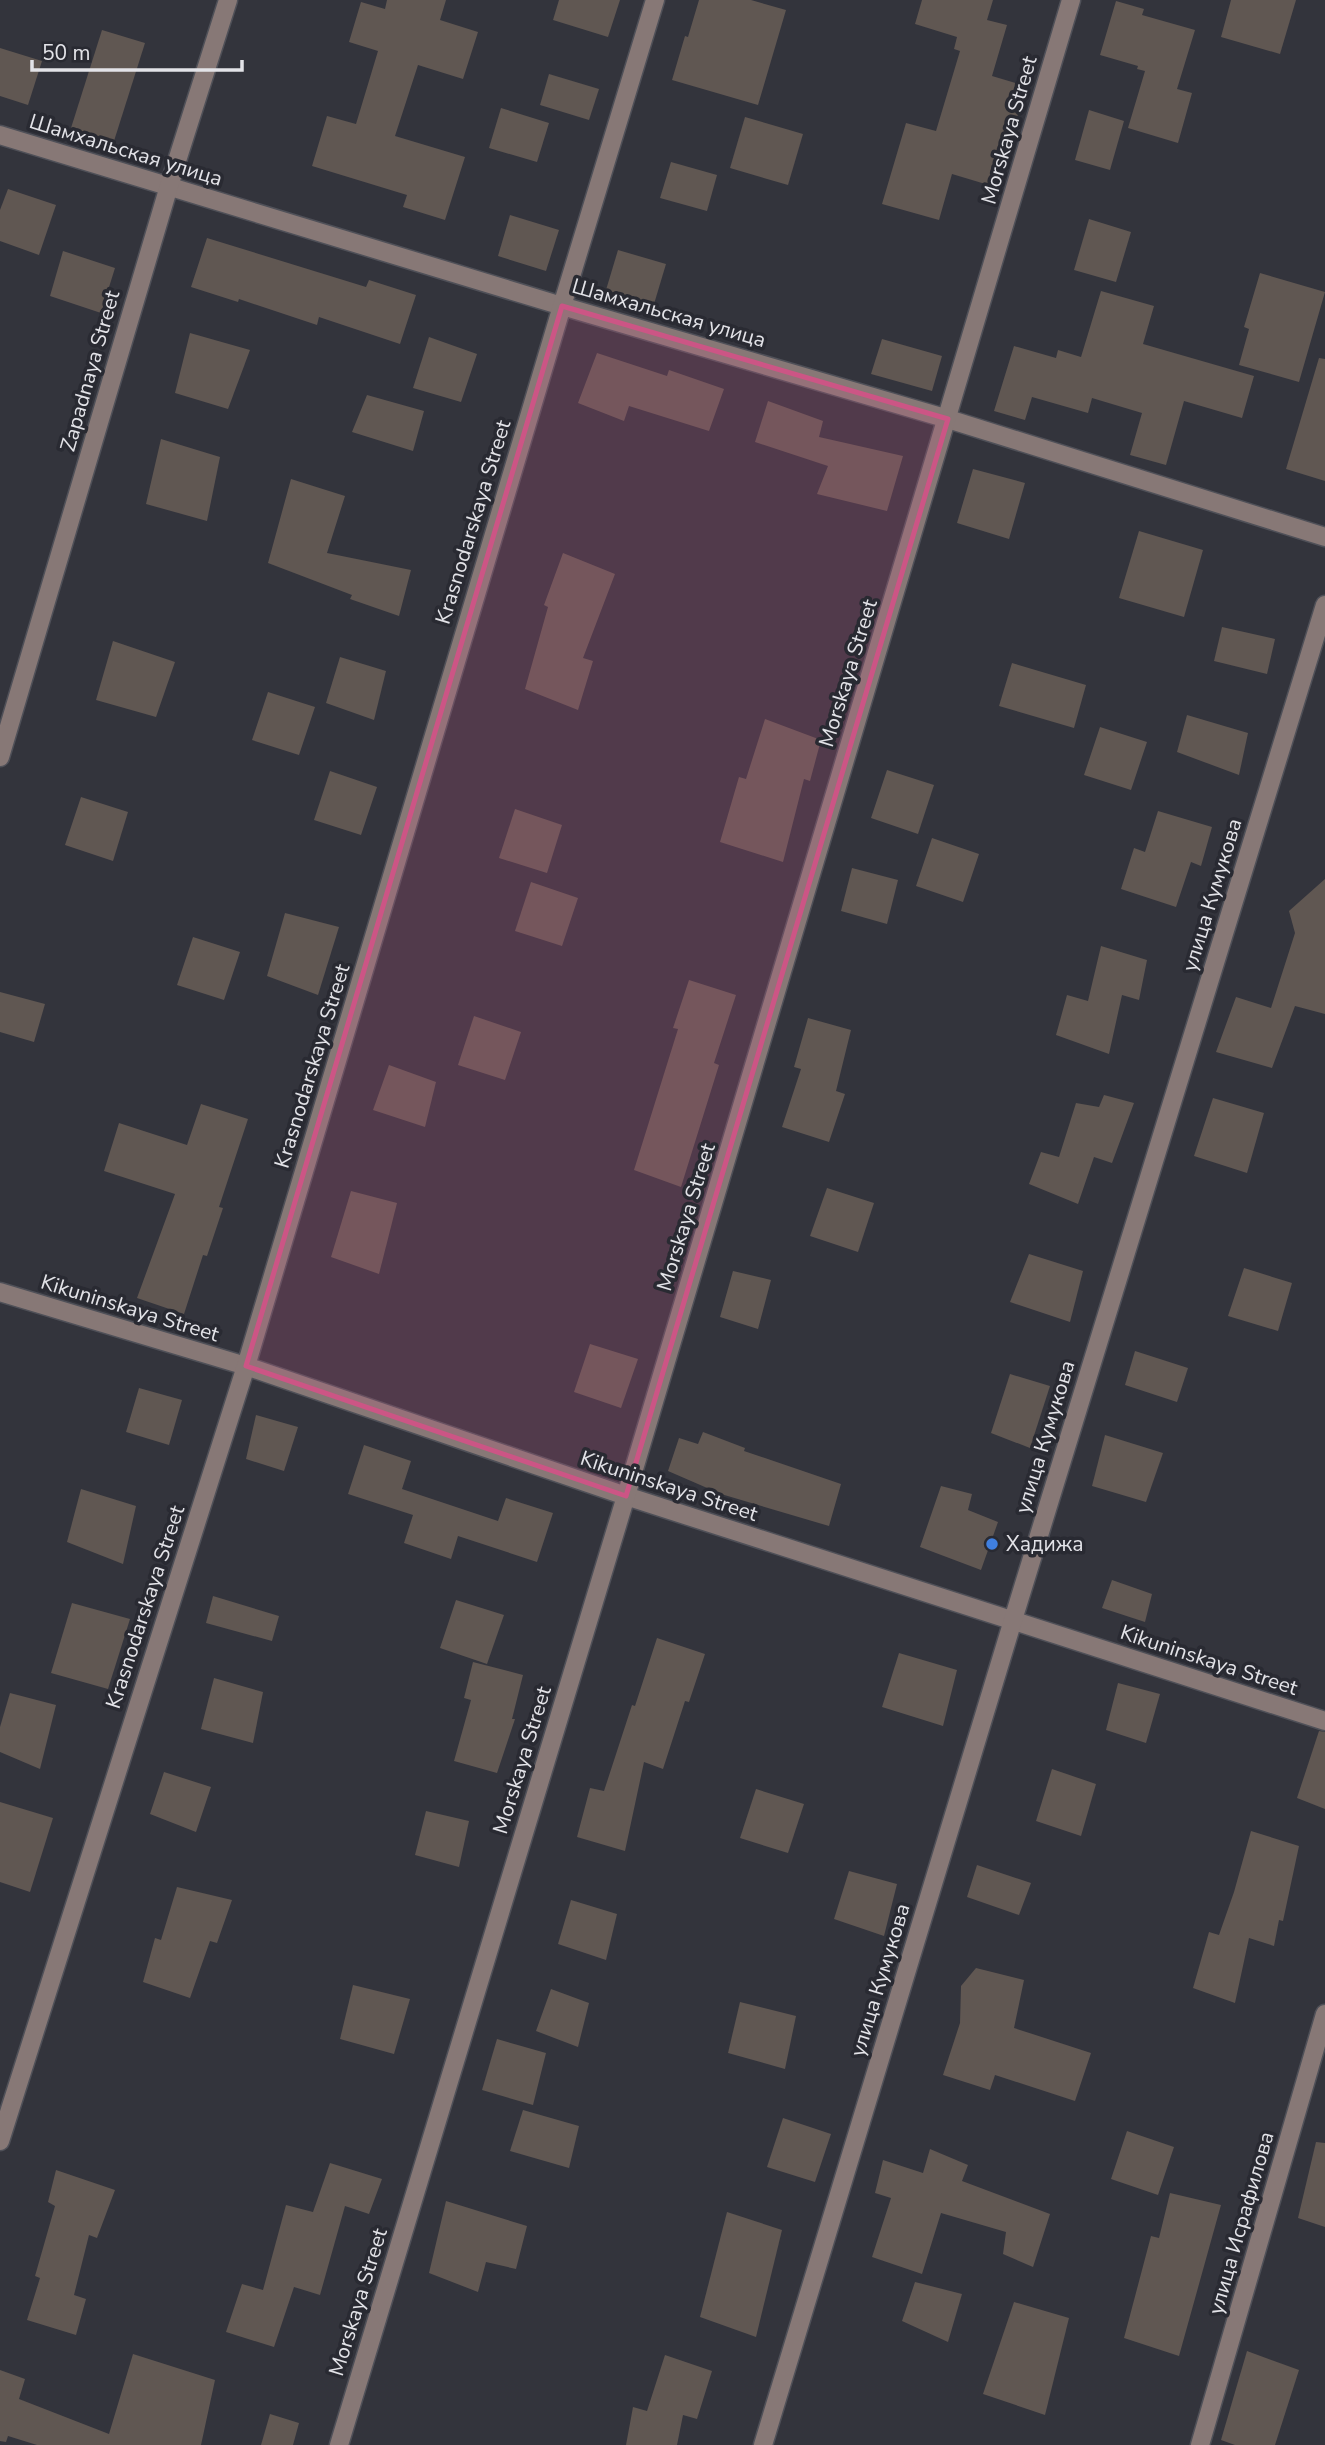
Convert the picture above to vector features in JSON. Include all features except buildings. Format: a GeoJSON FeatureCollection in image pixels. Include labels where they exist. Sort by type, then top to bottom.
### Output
{"type":"FeatureCollection","features":[{"type":"Feature","properties":{"kind":"street","name":"Zapadnaya Street"},"geometry":{"type":"LineString","coordinates":[[0,757],[169,186],[228,0]]}},
{"type":"Feature","properties":{"kind":"street","name":"Krasnodarskaya Street"},"geometry":{"type":"LineString","coordinates":[[0,2141],[246,1366],[655,0]]}},
{"type":"Feature","properties":{"kind":"street","name":"Morskaya Street"},"geometry":{"type":"LineString","coordinates":[[339,2445],[626,1496],[1071,0]]}},
{"type":"Feature","properties":{"kind":"street","name":"Шамхальская улица"},"geometry":{"type":"LineString","coordinates":[[0,135],[562,306],[948,419],[1325,537]]}},
{"type":"Feature","properties":{"kind":"street","name":"улица Кумукова"},"geometry":{"type":"LineString","coordinates":[[763,2445],[1325,605]]}},
{"type":"Feature","properties":{"kind":"street","name":"Kikuninskaya Street"},"geometry":{"type":"LineString","coordinates":[[0,1292],[246,1366],[626,1496],[1325,1721]]}},
{"type":"Feature","properties":{"kind":"street","name":"улица Исрафилова"},"geometry":{"type":"LineString","coordinates":[[1200,2445],[1325,2014]]}},
{"type":"Feature","properties":{"kind":"highlighted area"},"geometry":{"type":"Polygon","coordinates":[[[562,306],[948,419],[626,1496],[246,1366],[562,306]]]}},
{"type":"Feature","properties":{"kind":"place","name":"Хадижа"},"geometry":{"type":"Point","coordinates":[992,1544]}}]}
